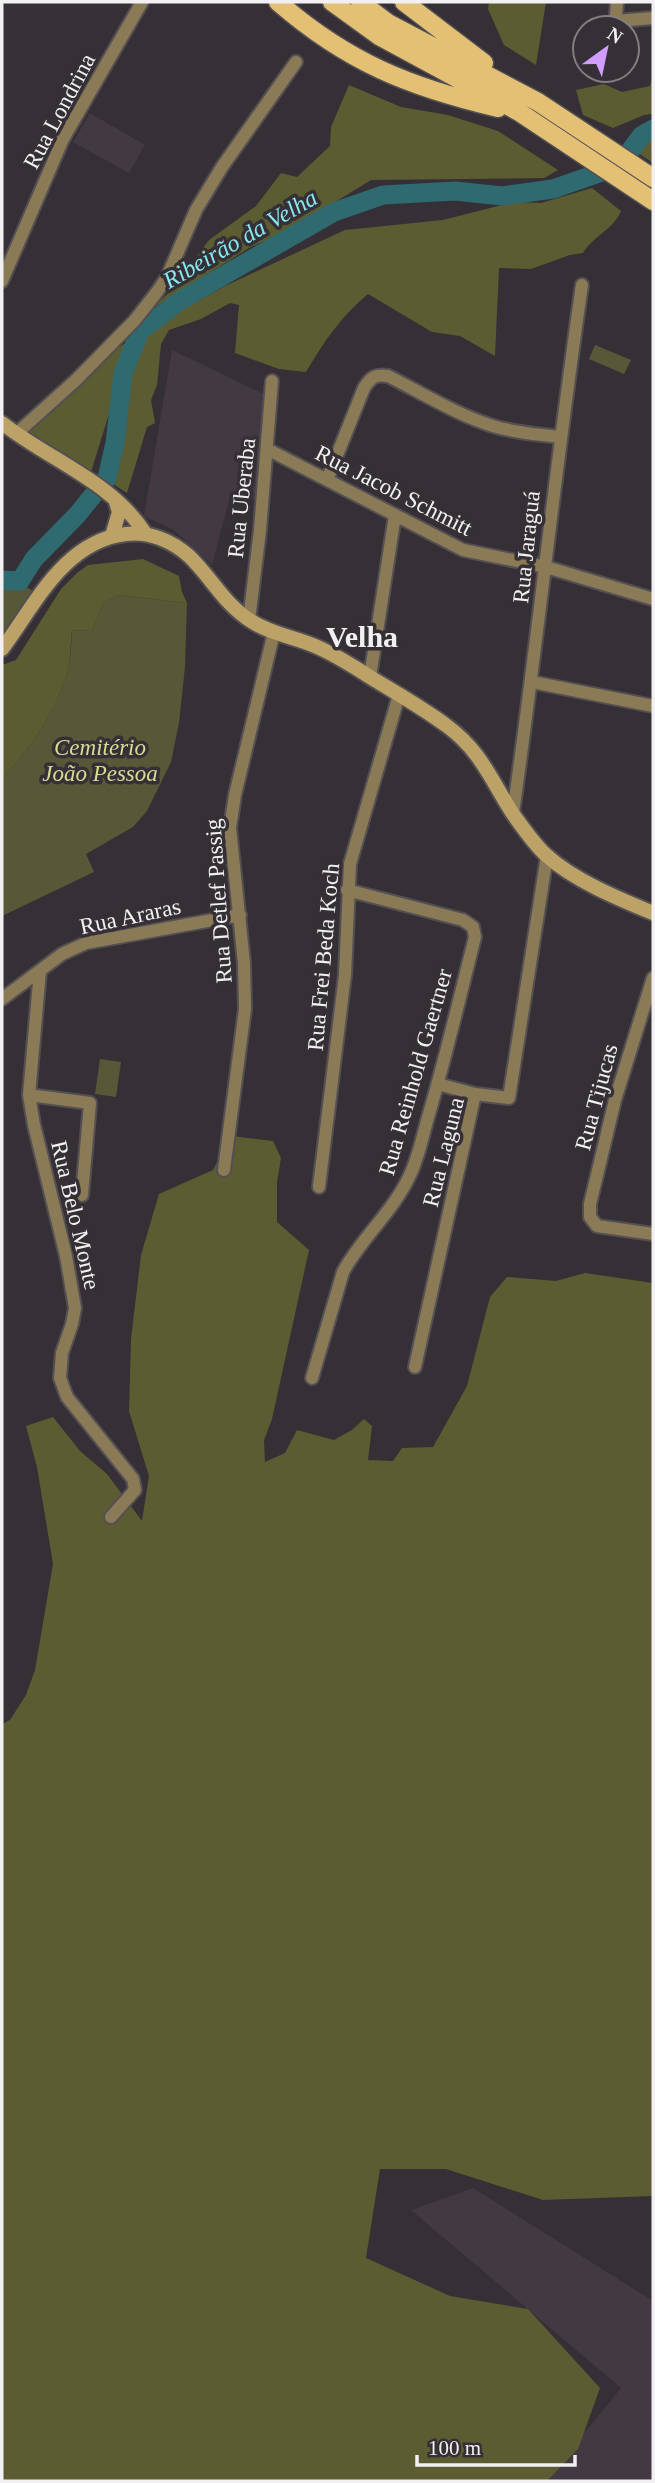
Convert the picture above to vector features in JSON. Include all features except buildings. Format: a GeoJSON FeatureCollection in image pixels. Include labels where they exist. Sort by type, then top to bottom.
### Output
{"type":"FeatureCollection","features":[{"type":"Feature","properties":{"kind":"main road"},"geometry":{"type":"LineString","coordinates":[[278,2],[303,24],[342,51],[380,70],[421,88],[519,112]]}},
{"type":"Feature","properties":{"kind":"main road"},"geometry":{"type":"LineString","coordinates":[[332,2],[379,36],[519,112],[649,199]]}},
{"type":"Feature","properties":{"kind":"main road"},"geometry":{"type":"LineString","coordinates":[[360,2],[388,23],[538,102]]}},
{"type":"Feature","properties":{"kind":"main road"},"geometry":{"type":"LineString","coordinates":[[404,2],[538,102],[653,178]]}},
{"type":"Feature","properties":{"kind":"main road"},"geometry":{"type":"LineString","coordinates":[[2,423],[83,476],[125,514],[191,558],[227,602],[249,620],[274,632],[316,646],[399,695],[460,737],[490,773],[513,813],[547,856],[574,875],[653,913]]}},
{"type":"Feature","properties":{"kind":"main road"},"geometry":{"type":"LineString","coordinates":[[2,649],[44,588],[64,565],[85,549],[116,535],[125,514]]}},
{"type":"Feature","properties":{"kind":"main road"},"geometry":{"type":"LineString","coordinates":[[116,535],[125,514]]}},
{"type":"Feature","properties":{"kind":"street","name":"Rua Londrina"},"geometry":{"type":"LineString","coordinates":[[2,281],[64,139],[142,2]]}},
{"type":"Feature","properties":{"kind":"street"},"geometry":{"type":"LineString","coordinates":[[16,433],[76,380],[135,320],[157,292],[167,277],[196,210],[222,167],[296,62]]}},
{"type":"Feature","properties":{"kind":"street","name":"Rua Jaraguá"},"geometry":{"type":"LineString","coordinates":[[513,813],[532,682],[559,437],[582,285]]}},
{"type":"Feature","properties":{"kind":"street"},"geometry":{"type":"LineString","coordinates":[[327,480],[364,388],[370,379],[378,375],[388,376],[470,418],[493,426],[559,437]]}},
{"type":"Feature","properties":{"kind":"street","name":"Rua Uberaba"},"geometry":{"type":"LineString","coordinates":[[249,620],[272,381]]}},
{"type":"Feature","properties":{"kind":"street","name":"Rua Jacob Schmitt"},"geometry":{"type":"LineString","coordinates":[[267,449],[463,551],[546,567],[653,599]]}},
{"type":"Feature","properties":{"kind":"street"},"geometry":{"type":"LineString","coordinates":[[370,677],[395,515]]}},
{"type":"Feature","properties":{"kind":"street","name":"Rua Detlef Passig"},"geometry":{"type":"LineString","coordinates":[[224,1170],[245,1009],[240,915],[230,828],[235,795],[274,632]]}},
{"type":"Feature","properties":{"kind":"street"},"geometry":{"type":"LineString","coordinates":[[532,682],[653,706]]}},
{"type":"Feature","properties":{"kind":"street","name":"Rua Frei Beda Koch"},"geometry":{"type":"LineString","coordinates":[[320,1187],[345,975],[350,864],[399,695]]}},
{"type":"Feature","properties":{"kind":"street","name":"Rua Laguna"},"geometry":{"type":"LineString","coordinates":[[415,1367],[475,1094],[509,1098],[547,856]]}},
{"type":"Feature","properties":{"kind":"street","name":"Rua Reinhold Gaertner"},"geometry":{"type":"LineString","coordinates":[[312,1378],[343,1272],[352,1256],[401,1194],[412,1171],[438,1084],[475,937],[473,927],[463,920],[347,890]]}},
{"type":"Feature","properties":{"kind":"street","name":"Rua Araras"},"geometry":{"type":"LineString","coordinates":[[2,999],[62,954],[86,943],[240,915]]}},
{"type":"Feature","properties":{"kind":"street","name":"Rua Belo Monte"},"geometry":{"type":"LineString","coordinates":[[40,971],[29,1095],[66,1256],[75,1308],[62,1353],[60,1378],[66,1397],[136,1485],[135,1490],[111,1517]]}},
{"type":"Feature","properties":{"kind":"street","name":"Rua Tijucas"},"geometry":{"type":"LineString","coordinates":[[653,978],[615,1100],[590,1204],[590,1217],[597,1226],[653,1234]]}},
{"type":"Feature","properties":{"kind":"street"},"geometry":{"type":"LineString","coordinates":[[438,1084],[475,1094]]}},
{"type":"Feature","properties":{"kind":"street"},"geometry":{"type":"LineString","coordinates":[[29,1095],[90,1103],[82,1195]]}},
{"type":"Feature","properties":{"kind":"shaded area"},"geometry":{"type":"Polygon","coordinates":[[[90,113],[145,145],[129,173],[73,142],[90,113]]]}},
{"type":"Feature","properties":{"kind":"shaded area"},"geometry":{"type":"Polygon","coordinates":[[[172,350],[266,395],[256,500],[230,496],[212,565],[174,530],[144,516],[172,350]]]}},
{"type":"Feature","properties":{"kind":"shaded area"},"geometry":{"type":"Polygon","coordinates":[[[473,2188],[653,2301],[653,2481],[545,2481],[621,2388],[411,2210],[473,2188]]]}},
{"type":"Feature","properties":{"kind":"green space"},"geometry":{"type":"Polygon","coordinates":[[[489,2],[546,2],[536,65],[504,45],[488,9],[489,2]]]}},
{"type":"Feature","properties":{"kind":"green space"},"geometry":{"type":"Polygon","coordinates":[[[653,74],[653,114],[613,128],[583,115],[576,90],[604,84],[622,92],[650,86],[653,74]]]}},
{"type":"Feature","properties":{"kind":"green space"},"geometry":{"type":"Polygon","coordinates":[[[349,85],[401,107],[448,115],[498,131],[558,170],[544,178],[371,180],[293,228],[249,248],[149,311],[173,289],[209,240],[256,206],[281,173],[297,177],[330,146],[331,127],[349,85]]]}},
{"type":"Feature","properties":{"kind":"green space"},"geometry":{"type":"Polygon","coordinates":[[[653,138],[653,163],[638,153],[642,146],[653,138]]]}},
{"type":"Feature","properties":{"kind":"green space"},"geometry":{"type":"Polygon","coordinates":[[[592,188],[621,211],[613,223],[583,253],[531,269],[499,268],[495,356],[460,336],[432,332],[368,294],[334,330],[306,372],[279,369],[235,353],[239,305],[230,303],[201,319],[169,330],[161,344],[157,385],[151,400],[155,423],[147,427],[127,493],[110,482],[122,429],[128,384],[142,335],[165,319],[225,286],[345,230],[443,220],[521,202],[541,203],[592,188]]]}},
{"type":"Feature","properties":{"kind":"green space"},"geometry":{"type":"Polygon","coordinates":[[[130,341],[113,387],[109,414],[91,472],[27,433],[84,382],[107,357],[130,341]]]}},
{"type":"Feature","properties":{"kind":"green space"},"geometry":{"type":"Polygon","coordinates":[[[595,345],[631,360],[624,374],[589,359],[595,345]]]}},
{"type":"Feature","properties":{"kind":"green space"},"geometry":{"type":"Polygon","coordinates":[[[143,559],[179,576],[187,603],[118,595],[103,603],[92,631],[72,630],[68,668],[56,703],[32,743],[2,779],[2,665],[16,660],[61,589],[77,573],[88,565],[143,559]]]}},
{"type":"Feature","properties":{"kind":"green space"},"geometry":{"type":"Polygon","coordinates":[[[21,584],[33,591],[2,634],[2,587],[21,584]]]}},
{"type":"Feature","properties":{"kind":"green space","name":"Cemitério João Pessoa"},"geometry":{"type":"Polygon","coordinates":[[[118,595],[187,603],[185,667],[179,723],[171,762],[147,811],[133,827],[86,854],[94,872],[2,916],[2,779],[32,743],[56,702],[68,668],[72,630],[92,631],[103,603],[118,595]]]}},
{"type":"Feature","properties":{"kind":"green space"},"geometry":{"type":"Polygon","coordinates":[[[100,1059],[121,1062],[116,1097],[95,1094],[100,1059]]]}},
{"type":"Feature","properties":{"kind":"green space"},"geometry":{"type":"Polygon","coordinates":[[[231,1136],[273,1141],[281,1158],[277,1182],[277,1222],[309,1250],[272,1419],[264,1440],[265,1462],[285,1453],[297,1430],[334,1440],[352,1430],[364,1419],[372,1426],[368,1460],[393,1461],[402,1448],[433,1447],[467,1386],[490,1297],[507,1277],[556,1281],[585,1273],[653,1283],[653,2196],[543,2200],[446,2169],[380,2169],[366,2258],[450,2296],[528,2309],[600,2388],[578,2449],[547,2481],[2,2481],[2,1724],[10,1720],[26,1695],[35,1670],[53,1564],[37,1467],[26,1426],[53,1417],[80,1451],[107,1474],[142,1521],[149,1476],[129,1411],[131,1339],[141,1255],[159,1194],[213,1170],[231,1136]]]}},
{"type":"Feature","properties":{"kind":"waterway","name":"Ribeirão da Velha"},"geometry":{"type":"LineString","coordinates":[[2,580],[20,581],[34,559],[77,515],[107,478],[115,443],[123,373],[140,331],[181,300],[334,212],[383,195],[455,191],[502,196],[553,189],[619,166],[642,135],[653,129]]}},
{"type":"Feature","properties":{"kind":"district","name":"Velha"},"geometry":{"type":"Point","coordinates":[362,637]}}]}
